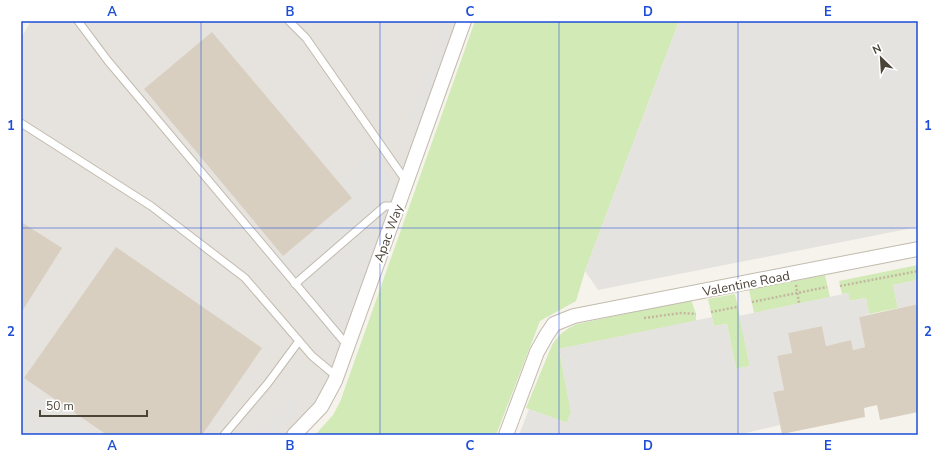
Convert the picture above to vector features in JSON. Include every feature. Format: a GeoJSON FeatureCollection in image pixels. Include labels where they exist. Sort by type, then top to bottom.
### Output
{"type":"FeatureCollection","features":[{"type":"Feature","properties":{"kind":"street","name":"Apac Way"},"geometry":{"type":"LineString","coordinates":[[294,435],[321,407],[336,376],[464,21]]}},
{"type":"Feature","properties":{"kind":"street","name":"Valentine Road"},"geometry":{"type":"LineString","coordinates":[[506,435],[537,352],[554,324],[574,316],[918,249]]}},
{"type":"Feature","properties":{"kind":"lane"},"geometry":{"type":"LineString","coordinates":[[78,21],[108,61],[347,345]]}},
{"type":"Feature","properties":{"kind":"lane"},"geometry":{"type":"LineString","coordinates":[[289,21],[306,38],[406,182]]}},
{"type":"Feature","properties":{"kind":"lane"},"geometry":{"type":"LineString","coordinates":[[21,123],[151,206],[245,278],[312,356],[336,376]]}},
{"type":"Feature","properties":{"kind":"lane"},"geometry":{"type":"LineString","coordinates":[[295,284],[385,206],[397,206]]}},
{"type":"Feature","properties":{"kind":"lane"},"geometry":{"type":"LineString","coordinates":[[224,435],[268,383],[299,341]]}},
{"type":"Feature","properties":{"kind":"path"},"geometry":{"type":"LineString","coordinates":[[840,286],[918,271]]}},
{"type":"Feature","properties":{"kind":"path"},"geometry":{"type":"LineString","coordinates":[[795,281],[799,303]]}},
{"type":"Feature","properties":{"kind":"path"},"geometry":{"type":"LineString","coordinates":[[752,302],[827,287]]}},
{"type":"Feature","properties":{"kind":"path"},"geometry":{"type":"LineString","coordinates":[[711,312],[737,307]]}},
{"type":"Feature","properties":{"kind":"path"},"geometry":{"type":"LineString","coordinates":[[640,318],[681,313],[696,314]]}},
{"type":"Feature","properties":{"kind":"shaded area"},"geometry":{"type":"Polygon","coordinates":[[[31,21],[464,21],[335,381],[294,435],[21,435],[21,38],[31,21]]]}},
{"type":"Feature","properties":{"kind":"shaded area"},"geometry":{"type":"Polygon","coordinates":[[[443,21],[458,21],[420,128],[407,123],[443,21]]]}},
{"type":"Feature","properties":{"kind":"shaded area"},"geometry":{"type":"Polygon","coordinates":[[[679,21],[918,21],[918,227],[598,290],[585,271],[679,21]]]}},
{"type":"Feature","properties":{"kind":"shaded area"},"geometry":{"type":"Polygon","coordinates":[[[370,154],[402,193],[344,356],[271,268],[283,256],[352,198],[338,182],[370,154]]]}},
{"type":"Feature","properties":{"kind":"shaded area"},"geometry":{"type":"Polygon","coordinates":[[[918,280],[918,304],[898,308],[893,285],[918,280]]]}},
{"type":"Feature","properties":{"kind":"shaded area"},"geometry":{"type":"Polygon","coordinates":[[[848,293],[850,301],[866,298],[869,314],[859,317],[865,347],[853,350],[851,340],[826,346],[822,326],[788,333],[792,353],[777,357],[784,390],[773,392],[780,425],[737,435],[519,435],[529,409],[567,423],[571,412],[559,349],[712,317],[714,326],[727,324],[736,369],[750,366],[739,316],[848,293]]]}},
{"type":"Feature","properties":{"kind":"shaded area"},"geometry":{"type":"Polygon","coordinates":[[[21,388],[96,435],[21,435],[21,388]]]}},
{"type":"Feature","properties":{"kind":"shaded area"},"geometry":{"type":"Polygon","coordinates":[[[290,398],[300,409],[273,435],[252,435],[290,398]]]}},
{"type":"Feature","properties":{"kind":"green space"},"geometry":{"type":"Polygon","coordinates":[[[475,21],[679,21],[585,271],[576,301],[540,321],[496,435],[315,435],[333,415],[340,402],[475,21]]]}},
{"type":"Feature","properties":{"kind":"green space"},"geometry":{"type":"Polygon","coordinates":[[[918,265],[918,280],[893,285],[898,308],[869,314],[866,298],[849,301],[848,293],[842,294],[839,281],[918,265]]]}},
{"type":"Feature","properties":{"kind":"green space"},"geometry":{"type":"Polygon","coordinates":[[[825,275],[830,297],[754,313],[749,290],[825,275]]]}},
{"type":"Feature","properties":{"kind":"green space"},"geometry":{"type":"Polygon","coordinates":[[[735,294],[750,366],[736,369],[727,324],[714,326],[708,299],[735,294]]]}},
{"type":"Feature","properties":{"kind":"green space"},"geometry":{"type":"Polygon","coordinates":[[[691,300],[696,314],[696,321],[559,349],[571,412],[567,423],[526,408],[552,345],[566,330],[577,324],[691,300]]]}},
{"type":"Feature","properties":{"kind":"building"},"geometry":{"type":"Polygon","coordinates":[[[212,32],[352,198],[283,256],[144,89],[212,32]]]}},
{"type":"Feature","properties":{"kind":"building"},"geometry":{"type":"Polygon","coordinates":[[[21,222],[62,248],[21,313],[21,222]]]}},
{"type":"Feature","properties":{"kind":"building"},"geometry":{"type":"Polygon","coordinates":[[[116,247],[262,348],[202,435],[107,435],[24,378],[116,247]]]}},
{"type":"Feature","properties":{"kind":"building"},"geometry":{"type":"Polygon","coordinates":[[[918,304],[918,412],[880,420],[877,405],[864,408],[865,417],[782,434],[773,392],[784,390],[777,356],[792,353],[788,333],[822,326],[826,346],[851,340],[853,350],[865,347],[859,317],[918,304]]]}}]}
